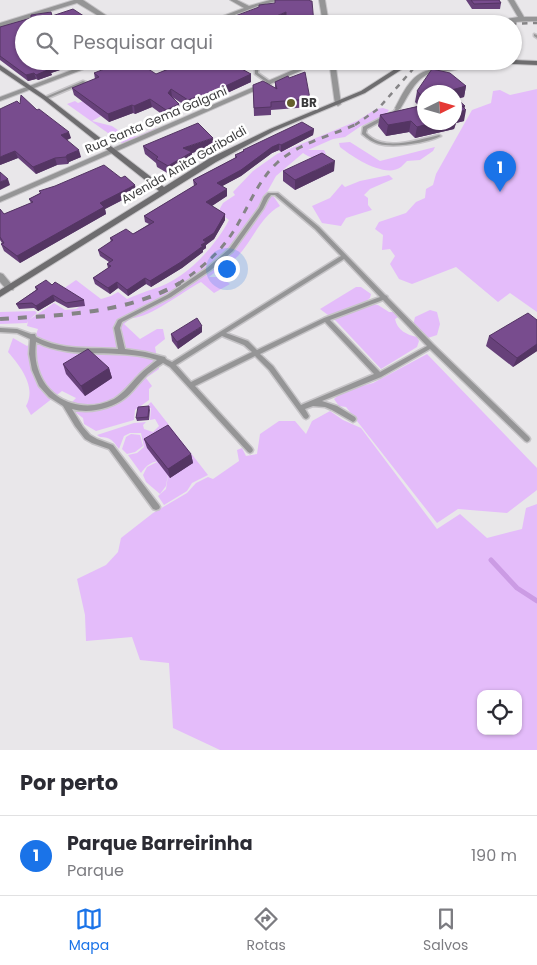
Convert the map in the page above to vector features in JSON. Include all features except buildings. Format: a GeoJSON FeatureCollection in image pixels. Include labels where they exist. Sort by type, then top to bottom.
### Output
{"type":"FeatureCollection","features":[{"type":"Feature","properties":{"kind":"main road"},"geometry":{"type":"LineString","coordinates":[[522,63],[537,64]]}},
{"type":"Feature","properties":{"kind":"main road"},"geometry":{"type":"LineString","coordinates":[[0,67],[45,98],[163,190]]}},
{"type":"Feature","properties":{"kind":"main road","name":"Avenida Anita Garibaldi"},"geometry":{"type":"LineString","coordinates":[[0,294],[163,190],[249,141],[372,88],[398,70]]}},
{"type":"Feature","properties":{"kind":"street"},"geometry":{"type":"LineString","coordinates":[[31,15],[78,0],[102,15]]}},
{"type":"Feature","properties":{"kind":"street"},"geometry":{"type":"LineString","coordinates":[[233,0],[249,8]]}},
{"type":"Feature","properties":{"kind":"street"},"geometry":{"type":"LineString","coordinates":[[229,15],[277,0]]}},
{"type":"Feature","properties":{"kind":"street"},"geometry":{"type":"LineString","coordinates":[[322,0],[324,15]]}},
{"type":"Feature","properties":{"kind":"street"},"geometry":{"type":"LineString","coordinates":[[511,0],[520,15]]}},
{"type":"Feature","properties":{"kind":"street"},"geometry":{"type":"LineString","coordinates":[[522,19],[537,19]]}},
{"type":"Feature","properties":{"kind":"street"},"geometry":{"type":"LineString","coordinates":[[0,25],[15,20]]}},
{"type":"Feature","properties":{"kind":"street"},"geometry":{"type":"LineString","coordinates":[[0,99],[78,70]]}},
{"type":"Feature","properties":{"kind":"street","name":"Rua Santa Gema Galgani"},"geometry":{"type":"LineString","coordinates":[[0,200],[300,70]]}},
{"type":"Feature","properties":{"kind":"street"},"geometry":{"type":"LineString","coordinates":[[333,70],[338,104]]}},
{"type":"Feature","properties":{"kind":"street"},"geometry":{"type":"LineString","coordinates":[[398,108],[411,86],[421,75],[443,70]]}},
{"type":"Feature","properties":{"kind":"street"},"geometry":{"type":"LineString","coordinates":[[0,276],[10,288]]}},
{"type":"Feature","properties":{"kind":"lane"},"geometry":{"type":"LineString","coordinates":[[256,70],[256,73],[270,83]]}},
{"type":"Feature","properties":{"kind":"lane"},"geometry":{"type":"LineString","coordinates":[[45,98],[84,82]]}},
{"type":"Feature","properties":{"kind":"lane"},"geometry":{"type":"LineString","coordinates":[[398,108],[395,112],[365,128],[364,133],[368,138],[388,144],[406,143],[439,136]]}},
{"type":"Feature","properties":{"kind":"lane"},"geometry":{"type":"LineString","coordinates":[[122,352],[117,328],[120,321],[169,296],[209,270],[231,250],[266,198],[270,194],[276,194],[317,228],[431,346],[527,439]]}},
{"type":"Feature","properties":{"kind":"lane"},"geometry":{"type":"LineString","coordinates":[[172,365],[344,256]]}},
{"type":"Feature","properties":{"kind":"lane"},"geometry":{"type":"LineString","coordinates":[[190,385],[254,352],[326,320],[385,297]]}},
{"type":"Feature","properties":{"kind":"lane"},"geometry":{"type":"LineString","coordinates":[[326,320],[379,375]]}},
{"type":"Feature","properties":{"kind":"lane"},"geometry":{"type":"LineString","coordinates":[[0,330],[22,330],[46,344],[61,348],[122,352],[163,359],[172,365],[250,450]]}},
{"type":"Feature","properties":{"kind":"lane"},"geometry":{"type":"LineString","coordinates":[[222,334],[246,343],[271,368],[306,416]]}},
{"type":"Feature","properties":{"kind":"lane"},"geometry":{"type":"LineString","coordinates":[[33,336],[30,351],[43,387],[49,396],[66,405],[84,409],[111,404],[120,399],[144,374],[163,359]]}},
{"type":"Feature","properties":{"kind":"lane"},"geometry":{"type":"LineString","coordinates":[[309,406],[379,375],[431,346]]}},
{"type":"Feature","properties":{"kind":"lane"},"geometry":{"type":"LineString","coordinates":[[300,408],[321,404],[333,407],[353,419]]}},
{"type":"Feature","properties":{"kind":"lane"},"geometry":{"type":"LineString","coordinates":[[66,405],[83,434],[94,442],[107,444],[111,447],[156,507]]}},
{"type":"Feature","properties":{"kind":"shaded area"},"geometry":{"type":"Polygon","coordinates":[[[120,86],[97,112],[101,116],[92,121],[112,126],[128,137],[138,136],[156,128],[159,129],[131,143],[122,143],[67,104],[75,101],[78,103],[120,86]]]}},
{"type":"Feature","properties":{"kind":"shaded area"},"geometry":{"type":"Polygon","coordinates":[[[537,89],[537,312],[510,293],[498,302],[456,267],[412,284],[399,279],[390,264],[395,256],[390,249],[382,250],[383,235],[375,229],[379,222],[406,213],[416,202],[425,198],[426,189],[433,185],[436,174],[472,110],[491,103],[493,91],[500,90],[510,95],[537,89]]]}},
{"type":"Feature","properties":{"kind":"shaded area"},"geometry":{"type":"Polygon","coordinates":[[[383,108],[389,110],[385,116],[361,126],[345,137],[333,139],[308,150],[324,150],[326,154],[314,158],[303,153],[276,176],[266,194],[274,197],[280,206],[267,216],[238,256],[209,277],[220,277],[230,284],[214,293],[201,282],[147,314],[131,318],[124,324],[140,339],[157,329],[163,329],[165,339],[155,347],[159,369],[146,378],[152,386],[149,389],[149,400],[135,410],[134,420],[96,431],[84,424],[83,418],[75,412],[70,404],[76,398],[62,391],[31,415],[26,406],[30,392],[26,377],[8,352],[13,338],[27,346],[34,340],[38,329],[27,326],[28,321],[27,323],[0,324],[0,312],[35,311],[37,313],[29,320],[54,303],[65,310],[76,309],[84,304],[63,289],[76,280],[101,299],[118,292],[127,299],[165,285],[187,271],[216,241],[229,220],[218,212],[223,203],[235,195],[233,192],[253,171],[277,154],[357,121],[376,109],[383,108]]]}},
{"type":"Feature","properties":{"kind":"shaded area"},"geometry":{"type":"Polygon","coordinates":[[[350,142],[380,161],[435,147],[433,151],[420,160],[407,161],[401,167],[394,170],[386,170],[369,165],[340,147],[339,143],[350,142]]]}},
{"type":"Feature","properties":{"kind":"shaded area"},"geometry":{"type":"Polygon","coordinates":[[[389,175],[393,179],[370,189],[364,195],[368,198],[368,205],[372,210],[346,218],[341,226],[322,223],[312,206],[330,198],[342,184],[345,187],[360,181],[389,175]]]}},
{"type":"Feature","properties":{"kind":"shaded area"},"geometry":{"type":"Polygon","coordinates":[[[356,287],[361,287],[371,294],[370,298],[365,302],[378,305],[400,316],[395,319],[400,329],[417,337],[419,341],[417,347],[381,369],[336,321],[320,309],[356,287]]]}},
{"type":"Feature","properties":{"kind":"shaded area"},"geometry":{"type":"Polygon","coordinates":[[[430,310],[437,312],[440,324],[437,335],[428,338],[413,326],[415,317],[430,310]]]}},
{"type":"Feature","properties":{"kind":"shaded area"},"geometry":{"type":"Polygon","coordinates":[[[427,354],[537,468],[537,490],[507,513],[458,509],[437,523],[346,407],[339,406],[334,399],[343,391],[373,383],[427,354]]]}},
{"type":"Feature","properties":{"kind":"shaded area"},"geometry":{"type":"Polygon","coordinates":[[[151,402],[208,475],[192,483],[187,491],[164,505],[158,496],[166,489],[170,462],[153,462],[141,473],[128,455],[137,453],[144,447],[141,433],[130,433],[124,436],[119,449],[111,440],[97,435],[134,423],[146,422],[143,425],[144,429],[153,432],[159,426],[155,419],[150,420],[151,408],[145,408],[151,402]]]}},
{"type":"Feature","properties":{"kind":"shaded area"},"geometry":{"type":"Polygon","coordinates":[[[330,411],[343,420],[361,428],[437,529],[460,514],[487,538],[522,529],[526,508],[537,504],[537,750],[220,750],[173,728],[169,663],[140,660],[132,637],[86,641],[85,615],[77,579],[106,565],[118,552],[121,538],[153,513],[187,493],[196,483],[208,477],[213,479],[239,461],[237,450],[242,448],[246,456],[257,454],[260,434],[279,421],[295,421],[306,434],[312,421],[330,411]]]}},
{"type":"Feature","properties":{"kind":"shaded area"},"geometry":{"type":"Polygon","coordinates":[[[131,434],[140,435],[143,446],[135,452],[127,454],[122,449],[126,437],[131,434]]]}},
{"type":"Feature","properties":{"kind":"shaded area"},"geometry":{"type":"Polygon","coordinates":[[[159,461],[168,474],[166,486],[160,494],[146,482],[143,475],[147,467],[159,461]]]}},
{"type":"Feature","properties":{"kind":"waterway"},"geometry":{"type":"LineString","coordinates":[[491,560],[517,588],[537,601]]}},
{"type":"Feature","properties":{"kind":"railway"},"geometry":{"type":"LineString","coordinates":[[522,23],[537,23]]}},
{"type":"Feature","properties":{"kind":"railway"},"geometry":{"type":"LineString","coordinates":[[356,125],[378,109],[412,70]]}},
{"type":"Feature","properties":{"kind":"railway"},"geometry":{"type":"LineString","coordinates":[[178,284],[201,267],[221,247],[233,232],[264,178],[278,162],[306,144],[356,125]]}},
{"type":"Feature","properties":{"kind":"railway"},"geometry":{"type":"LineString","coordinates":[[0,319],[70,314],[115,307],[138,301],[178,284]]}},
{"type":"Feature","properties":{"kind":"place","name":"BR"},"geometry":{"type":"Point","coordinates":[291,103]}},
{"type":"Feature","properties":{"kind":"place","name":"Parque Barreirinha"},"geometry":{"type":"Point","coordinates":[500,192]}}]}
